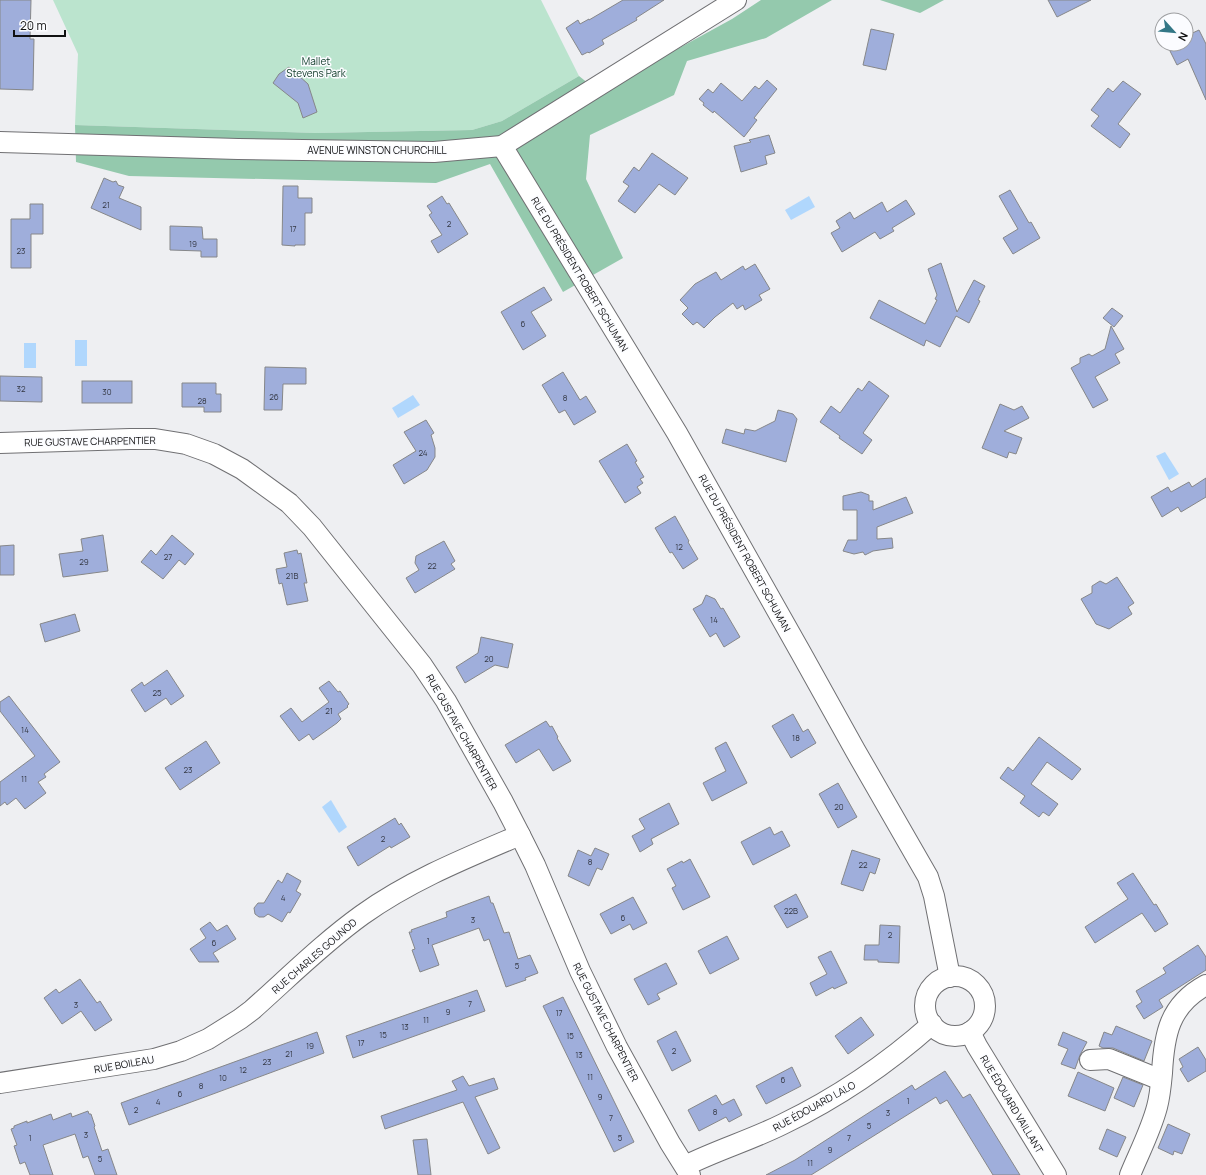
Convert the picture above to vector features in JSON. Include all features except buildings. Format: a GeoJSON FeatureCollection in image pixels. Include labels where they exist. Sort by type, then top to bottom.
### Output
{"type":"FeatureCollection","features":[{"type":"Feature","properties":{"kind":"street","name":"AVENUE WINSTON CHURCHILL"},"geometry":{"type":"LineString","coordinates":[[0,142],[434,152],[502,146],[736,0]]}},
{"type":"Feature","properties":{"kind":"street","name":"RUE DU PRÉSIDENT ROBERT SCHUMAN"},"geometry":{"type":"LineString","coordinates":[[502,146],[677,433],[854,750],[928,877],[934,896],[950,977]]}},
{"type":"Feature","properties":{"kind":"street","name":"RUE GUSTAVE CHARPENTIER"},"geometry":{"type":"LineString","coordinates":[[0,443],[130,439],[170,441],[202,449],[221,457],[242,469],[289,503],[324,541],[430,676],[446,701],[520,835],[535,866],[587,988],[640,1090],[687,1171]]}},
{"type":"Feature","properties":{"kind":"street","name":"RUE CHARLES GOUNOD"},"geometry":{"type":"LineString","coordinates":[[240,1020],[322,946],[363,914],[423,878],[520,835]]}},
{"type":"Feature","properties":{"kind":"street"},"geometry":{"type":"LineString","coordinates":[[959,976],[972,981],[979,987],[985,1004],[984,1014],[980,1022],[970,1032],[960,1035],[950,1035],[940,1031],[932,1024],[926,1009],[928,996],[934,985],[950,977],[959,976]]}},
{"type":"Feature","properties":{"kind":"street"},"geometry":{"type":"LineString","coordinates":[[1130,1175],[1157,1106],[1164,1045],[1168,1028],[1173,1016],[1187,997],[1206,985]]}},
{"type":"Feature","properties":{"kind":"street","name":"RUE BOILEAU"},"geometry":{"type":"LineString","coordinates":[[0,1083],[154,1059],[181,1051],[208,1039],[240,1020]]}},
{"type":"Feature","properties":{"kind":"street","name":"RUE ÉDOUARD LALO"},"geometry":{"type":"LineString","coordinates":[[687,1171],[702,1157],[784,1124],[842,1092],[880,1067],[932,1024]]}},
{"type":"Feature","properties":{"kind":"street","name":"RUE ÉDOUARD VAILLANT"},"geometry":{"type":"LineString","coordinates":[[970,1032],[977,1046],[1056,1175]]}},
{"type":"Feature","properties":{"kind":"street"},"geometry":{"type":"LineString","coordinates":[[1090,1060],[1109,1059],[1161,1080]]}},
{"type":"Feature","properties":{"kind":"green space","name":"Mallet Stevens Park"},"geometry":{"type":"Polygon","coordinates":[[[53,0],[541,0],[579,76],[502,121],[472,130],[316,133],[75,125],[78,54],[53,0]]]}},
{"type":"Feature","properties":{"kind":"green space"},"geometry":{"type":"Polygon","coordinates":[[[761,0],[832,0],[766,38],[687,61],[674,95],[590,135],[586,179],[623,258],[563,292],[490,164],[436,183],[129,176],[76,162],[75,125],[316,133],[472,130],[502,121],[579,76],[599,92],[732,19],[761,0]]]}},
{"type":"Feature","properties":{"kind":"green space"},"geometry":{"type":"Polygon","coordinates":[[[880,0],[944,0],[920,13],[880,0]]]}},
{"type":"Feature","properties":{"kind":"water"},"geometry":{"type":"Polygon","coordinates":[[[809,196],[815,207],[791,220],[785,210],[809,196]]]}},
{"type":"Feature","properties":{"kind":"water"},"geometry":{"type":"Polygon","coordinates":[[[75,340],[87,340],[87,366],[75,366],[75,340]]]}},
{"type":"Feature","properties":{"kind":"water"},"geometry":{"type":"Polygon","coordinates":[[[24,343],[36,343],[36,368],[24,368],[24,343]]]}},
{"type":"Feature","properties":{"kind":"water"},"geometry":{"type":"Polygon","coordinates":[[[413,395],[420,405],[398,418],[392,408],[413,395]]]}},
{"type":"Feature","properties":{"kind":"water"},"geometry":{"type":"Polygon","coordinates":[[[1165,452],[1179,474],[1169,480],[1156,456],[1165,452]]]}},
{"type":"Feature","properties":{"kind":"water"},"geometry":{"type":"Polygon","coordinates":[[[331,800],[347,827],[339,833],[322,807],[331,800]]]}}]}
